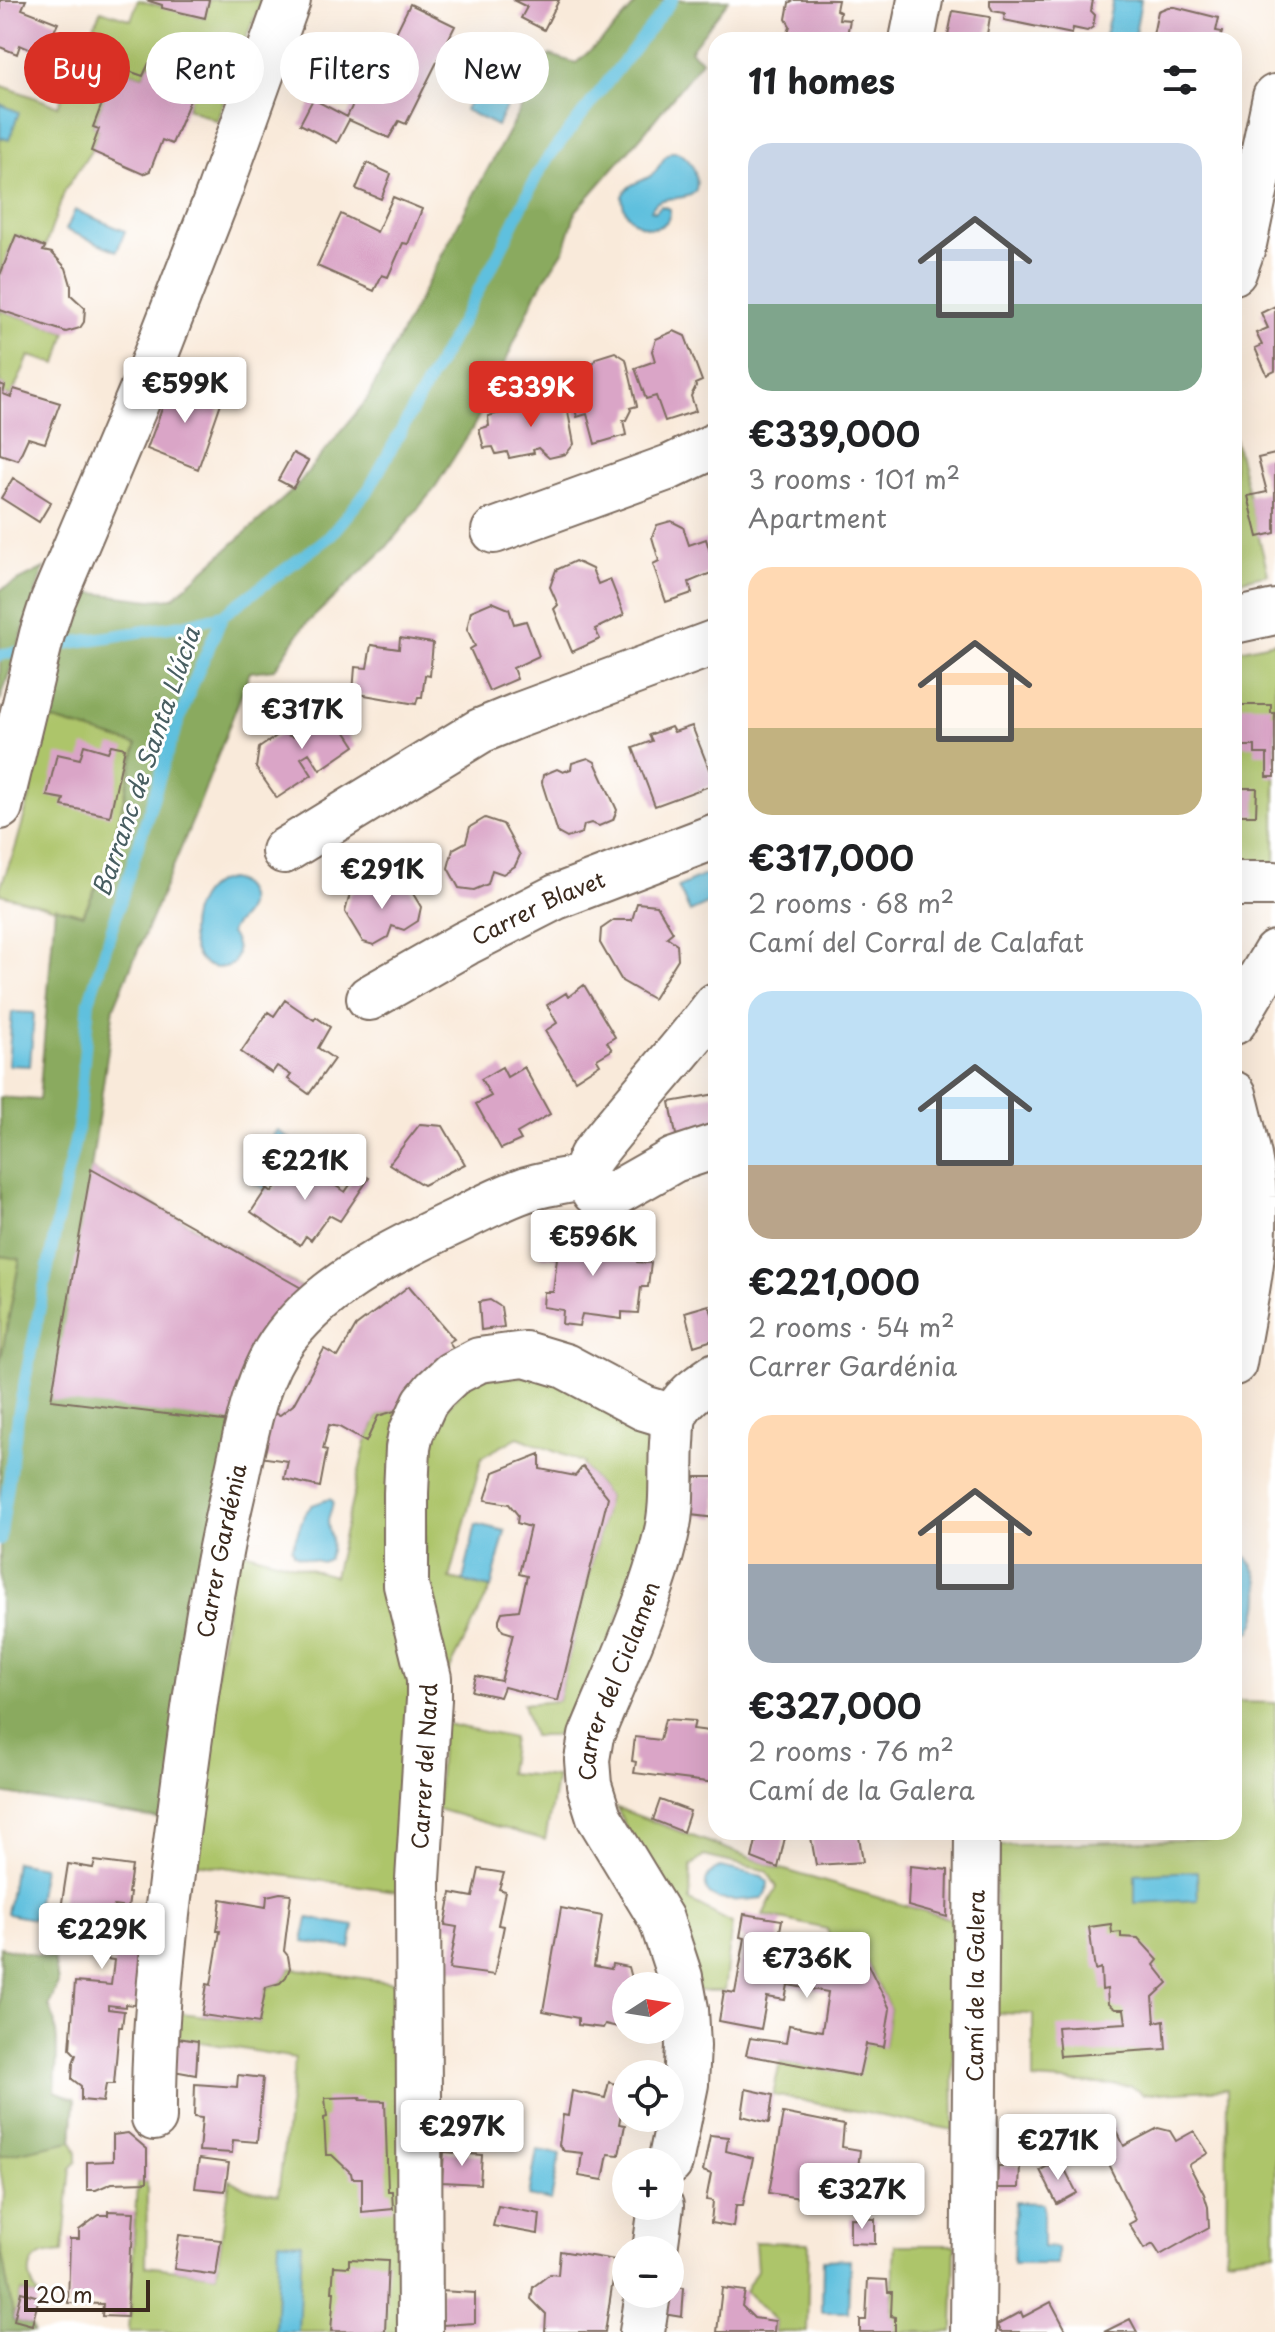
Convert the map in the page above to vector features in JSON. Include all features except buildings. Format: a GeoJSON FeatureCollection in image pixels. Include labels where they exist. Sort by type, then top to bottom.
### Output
{"type":"FeatureCollection","features":[{"type":"Feature","properties":{"kind":"street"},"geometry":{"type":"LineString","coordinates":[[0,807],[53,600],[150,371],[288,0]]}},
{"type":"Feature","properties":{"kind":"street"},"geometry":{"type":"LineString","coordinates":[[914,32],[920,0]]}},
{"type":"Feature","properties":{"kind":"street"},"geometry":{"type":"LineString","coordinates":[[1242,250],[1275,97]]}},
{"type":"Feature","properties":{"kind":"street"},"geometry":{"type":"LineString","coordinates":[[494,531],[670,467],[708,449]]}},
{"type":"Feature","properties":{"kind":"street"},"geometry":{"type":"LineString","coordinates":[[1242,619],[1275,612]]}},
{"type":"Feature","properties":{"kind":"street"},"geometry":{"type":"LineString","coordinates":[[284,851],[480,731],[708,645]]}},
{"type":"Feature","properties":{"kind":"street","name":"Carrer Blavet"},"geometry":{"type":"LineString","coordinates":[[369,998],[556,897],[708,839]]}},
{"type":"Feature","properties":{"kind":"street"},"geometry":{"type":"LineString","coordinates":[[1242,884],[1275,884]]}},
{"type":"Feature","properties":{"kind":"street"},"geometry":{"type":"LineString","coordinates":[[1242,1009],[1275,953]]}},
{"type":"Feature","properties":{"kind":"street"},"geometry":{"type":"LineString","coordinates":[[708,1016],[591,1157],[585,1167],[586,1177],[594,1192],[611,1194],[674,1160],[708,1149]]}},
{"type":"Feature","properties":{"kind":"street"},"geometry":{"type":"LineString","coordinates":[[1242,1127],[1252,1169],[1255,1199],[1244,1216]]}},
{"type":"Feature","properties":{"kind":"street","name":"Carrer Gardénia"},"geometry":{"type":"LineString","coordinates":[[154,2118],[154,2058],[162,1948],[198,1683],[229,1508],[255,1401],[274,1353],[316,1305],[383,1258],[506,1197],[530,1188],[586,1177]]}},
{"type":"Feature","properties":{"kind":"street"},"geometry":{"type":"LineString","coordinates":[[1244,1216],[1260,1230],[1267,1257],[1275,1268]]}},
{"type":"Feature","properties":{"kind":"street"},"geometry":{"type":"LineString","coordinates":[[1242,1316],[1254,1245],[1244,1216]]}},
{"type":"Feature","properties":{"kind":"street","name":"Carrer del Nard"},"geometry":{"type":"LineString","coordinates":[[420,2332],[418,1880],[429,1678],[406,1585],[407,1465],[411,1433],[425,1402],[452,1374],[479,1360],[510,1354],[525,1354],[565,1366],[644,1408],[674,1417]]}},
{"type":"Feature","properties":{"kind":"street"},"geometry":{"type":"LineString","coordinates":[[674,1417],[683,1403],[708,1382]]}},
{"type":"Feature","properties":{"kind":"street","name":"Carrer del Ciclamen"},"geometry":{"type":"LineString","coordinates":[[673,2148],[686,2084],[688,2046],[680,1977],[661,1919],[599,1817],[589,1785],[587,1760],[591,1736],[648,1595],[666,1535],[671,1510],[674,1417]]}},
{"type":"Feature","properties":{"kind":"street","name":"Camí de la Galera"},"geometry":{"type":"LineString","coordinates":[[973,2332],[977,1840]]}},
{"type":"Feature","properties":{"kind":"street"},"geometry":{"type":"LineString","coordinates":[[642,2332],[646,2308]]}},
{"type":"Feature","properties":{"kind":"green space"},"geometry":{"type":"Polygon","coordinates":[[[138,0],[204,18],[209,0],[262,0],[248,32],[146,32],[146,70],[143,76],[130,71],[130,32],[91,32],[101,10],[131,20],[138,0]]]}},
{"type":"Feature","properties":{"kind":"green space"},"geometry":{"type":"Polygon","coordinates":[[[639,0],[729,0],[690,51],[702,61],[576,211],[564,250],[537,291],[472,429],[434,489],[385,549],[303,627],[275,669],[250,672],[195,815],[114,1007],[91,1169],[312,1294],[294,1311],[165,1820],[0,1793],[0,1363],[20,1259],[0,1256],[0,1097],[39,1100],[55,907],[83,915],[109,860],[137,745],[41,716],[77,591],[151,600],[173,598],[294,489],[366,401],[523,104],[549,104],[550,55],[576,63],[610,33],[639,0]]]}},
{"type":"Feature","properties":{"kind":"green space"},"geometry":{"type":"Polygon","coordinates":[[[0,85],[24,94],[24,104],[102,104],[93,126],[99,129],[91,151],[65,190],[45,247],[16,235],[0,275],[0,85]]]}},
{"type":"Feature","properties":{"kind":"green space"},"geometry":{"type":"Polygon","coordinates":[[[188,104],[223,104],[217,121],[187,108],[188,104]]]}},
{"type":"Feature","properties":{"kind":"green space"},"geometry":{"type":"Polygon","coordinates":[[[0,310],[66,332],[57,364],[29,356],[11,397],[3,394],[4,386],[0,384],[0,310]]]}},
{"type":"Feature","properties":{"kind":"green space"},"geometry":{"type":"Polygon","coordinates":[[[1242,468],[1268,574],[1242,580],[1242,468]]]}},
{"type":"Feature","properties":{"kind":"green space"},"geometry":{"type":"Polygon","coordinates":[[[44,568],[0,701],[0,590],[44,568]]]}},
{"type":"Feature","properties":{"kind":"green space"},"geometry":{"type":"Polygon","coordinates":[[[1275,642],[1275,865],[1242,866],[1242,649],[1275,642]]]}},
{"type":"Feature","properties":{"kind":"green space"},"geometry":{"type":"Polygon","coordinates":[[[41,716],[137,744],[109,860],[82,916],[0,894],[30,796],[41,716]]]}},
{"type":"Feature","properties":{"kind":"green space"},"geometry":{"type":"Polygon","coordinates":[[[0,1256],[20,1258],[0,1363],[0,1256]]]}},
{"type":"Feature","properties":{"kind":"green space"},"geometry":{"type":"Polygon","coordinates":[[[559,1376],[625,1415],[640,1432],[653,1460],[651,1526],[583,1716],[554,1736],[533,1736],[523,1704],[558,1701],[608,1497],[583,1466],[584,1463],[518,1437],[482,1457],[450,1579],[491,1588],[446,1677],[424,1590],[425,1438],[471,1377],[559,1376]]]}},
{"type":"Feature","properties":{"kind":"green space"},"geometry":{"type":"Polygon","coordinates":[[[408,1407],[417,1686],[404,1892],[187,1862],[236,1549],[334,1576],[366,1442],[378,1416],[408,1407]]]}},
{"type":"Feature","properties":{"kind":"green space"},"geometry":{"type":"Polygon","coordinates":[[[1242,1702],[1275,1703],[1275,2252],[1226,2258],[1227,2089],[1143,2094],[1131,2086],[1033,2080],[1033,2014],[995,2013],[995,1846],[1242,1840],[1242,1702]]]}},
{"type":"Feature","properties":{"kind":"green space"},"geometry":{"type":"Polygon","coordinates":[[[442,1723],[513,1738],[508,1773],[557,1777],[545,1840],[437,1809],[442,1723]]]}},
{"type":"Feature","properties":{"kind":"green space"},"geometry":{"type":"Polygon","coordinates":[[[617,1808],[778,1868],[951,1919],[954,2130],[773,2095],[780,2062],[858,2075],[866,2044],[884,2046],[890,2009],[864,1957],[834,1952],[827,1929],[763,1915],[777,1887],[767,1871],[704,1856],[691,1866],[690,1901],[732,1923],[724,1991],[699,1991],[617,1808]]]}},
{"type":"Feature","properties":{"kind":"green space"},"geometry":{"type":"Polygon","coordinates":[[[0,1947],[54,1959],[58,1983],[49,2006],[56,2037],[55,2091],[75,2099],[72,2141],[77,2152],[77,2162],[71,2168],[63,2252],[42,2256],[32,2263],[30,2278],[39,2297],[21,2292],[14,2320],[0,2244],[4,2192],[0,2170],[0,1947]]]}},
{"type":"Feature","properties":{"kind":"green space"},"geometry":{"type":"Polygon","coordinates":[[[0,1947],[54,1959],[58,1983],[49,2006],[56,2037],[55,2091],[75,2099],[72,2141],[0,2156],[0,1947]]]}},
{"type":"Feature","properties":{"kind":"green space"},"geometry":{"type":"Polygon","coordinates":[[[290,1968],[405,1984],[405,2332],[129,2332],[137,2182],[147,2182],[146,2266],[216,2275],[230,2180],[250,2190],[278,2195],[295,2058],[171,2037],[174,2012],[259,2023],[267,1987],[282,1981],[290,1968]]]}},
{"type":"Feature","properties":{"kind":"green space"},"geometry":{"type":"Polygon","coordinates":[[[755,2242],[809,2243],[807,2332],[774,2332],[775,2321],[745,2291],[757,2270],[755,2242]]]}},
{"type":"Feature","properties":{"kind":"green space"},"geometry":{"type":"Polygon","coordinates":[[[0,2244],[14,2320],[32,2325],[34,2332],[0,2332],[0,2244]]]}},
{"type":"Feature","properties":{"kind":"green space"},"geometry":{"type":"Polygon","coordinates":[[[895,2245],[955,2245],[953,2332],[895,2332],[891,2316],[895,2245]]]}},
{"type":"Feature","properties":{"kind":"water"},"geometry":{"type":"Polygon","coordinates":[[[1113,0],[1141,0],[1135,32],[1106,32],[1113,0]]]}},
{"type":"Feature","properties":{"kind":"water"},"geometry":{"type":"Polygon","coordinates":[[[0,104],[19,112],[9,140],[0,137],[0,104]]]}},
{"type":"Feature","properties":{"kind":"water"},"geometry":{"type":"Polygon","coordinates":[[[468,104],[508,104],[497,126],[465,110],[468,104]]]}},
{"type":"Feature","properties":{"kind":"water"},"geometry":{"type":"Polygon","coordinates":[[[671,152],[677,152],[689,161],[697,181],[696,189],[688,196],[656,203],[651,210],[655,212],[661,206],[670,209],[663,225],[656,228],[638,224],[624,208],[622,196],[633,184],[654,173],[671,152]]]}},
{"type":"Feature","properties":{"kind":"water"},"geometry":{"type":"Polygon","coordinates":[[[75,210],[125,231],[117,251],[66,230],[75,210]]]}},
{"type":"Feature","properties":{"kind":"water"},"geometry":{"type":"Polygon","coordinates":[[[708,874],[708,904],[690,912],[678,887],[708,874]]]}},
{"type":"Feature","properties":{"kind":"water"},"geometry":{"type":"Polygon","coordinates":[[[230,879],[246,891],[248,906],[230,933],[237,948],[233,964],[215,967],[202,962],[194,949],[191,932],[193,914],[200,898],[213,885],[230,879]]]}},
{"type":"Feature","properties":{"kind":"water"},"geometry":{"type":"Polygon","coordinates":[[[12,1012],[34,1013],[30,1066],[8,1065],[12,1012]]]}},
{"type":"Feature","properties":{"kind":"water"},"geometry":{"type":"Polygon","coordinates":[[[277,1130],[297,1144],[265,1190],[244,1176],[277,1130]]]}},
{"type":"Feature","properties":{"kind":"water"},"geometry":{"type":"Polygon","coordinates":[[[329,1499],[333,1501],[328,1520],[332,1543],[328,1559],[322,1562],[298,1556],[292,1548],[304,1515],[312,1505],[329,1499]]]}},
{"type":"Feature","properties":{"kind":"water"},"geometry":{"type":"Polygon","coordinates":[[[476,1524],[505,1531],[491,1588],[463,1581],[476,1524]]]}},
{"type":"Feature","properties":{"kind":"water"},"geometry":{"type":"Polygon","coordinates":[[[1242,1556],[1254,1569],[1260,1590],[1258,1612],[1251,1631],[1242,1635],[1242,1556]]]}},
{"type":"Feature","properties":{"kind":"water"},"geometry":{"type":"Polygon","coordinates":[[[15,1862],[43,1867],[34,1919],[7,1914],[15,1862]]]}},
{"type":"Feature","properties":{"kind":"water"},"geometry":{"type":"Polygon","coordinates":[[[720,1867],[762,1876],[768,1882],[767,1892],[763,1898],[748,1900],[714,1897],[708,1893],[706,1883],[710,1874],[720,1867]]]}},
{"type":"Feature","properties":{"kind":"water"},"geometry":{"type":"Polygon","coordinates":[[[1197,1871],[1198,1900],[1135,1903],[1135,1874],[1197,1871]]]}},
{"type":"Feature","properties":{"kind":"water"},"geometry":{"type":"Polygon","coordinates":[[[308,1918],[354,1926],[350,1948],[303,1942],[308,1918]]]}},
{"type":"Feature","properties":{"kind":"water"},"geometry":{"type":"Polygon","coordinates":[[[537,2150],[560,2154],[551,2201],[529,2196],[537,2150]]]}},
{"type":"Feature","properties":{"kind":"water"},"geometry":{"type":"Polygon","coordinates":[[[1015,2202],[1043,2203],[1043,2247],[1057,2248],[1057,2264],[1013,2264],[1015,2202]]]}},
{"type":"Feature","properties":{"kind":"water"},"geometry":{"type":"Polygon","coordinates":[[[279,2241],[302,2243],[298,2332],[275,2332],[279,2241]]]}},
{"type":"Feature","properties":{"kind":"water"},"geometry":{"type":"Polygon","coordinates":[[[850,2259],[848,2312],[822,2312],[823,2260],[850,2259]]]}},
{"type":"Feature","properties":{"kind":"waterway","name":"Barranc de Santa Llúcia"},"geometry":{"type":"LineString","coordinates":[[0,1540],[19,1410],[78,1128],[89,1001],[170,745],[194,681],[223,615],[329,537],[369,489],[547,159],[672,0]]}},
{"type":"Feature","properties":{"kind":"waterway"},"geometry":{"type":"LineString","coordinates":[[57,645],[183,625],[223,615]]}},
{"type":"Feature","properties":{"kind":"waterway"},"geometry":{"type":"LineString","coordinates":[[0,655],[14,652]]}}]}
